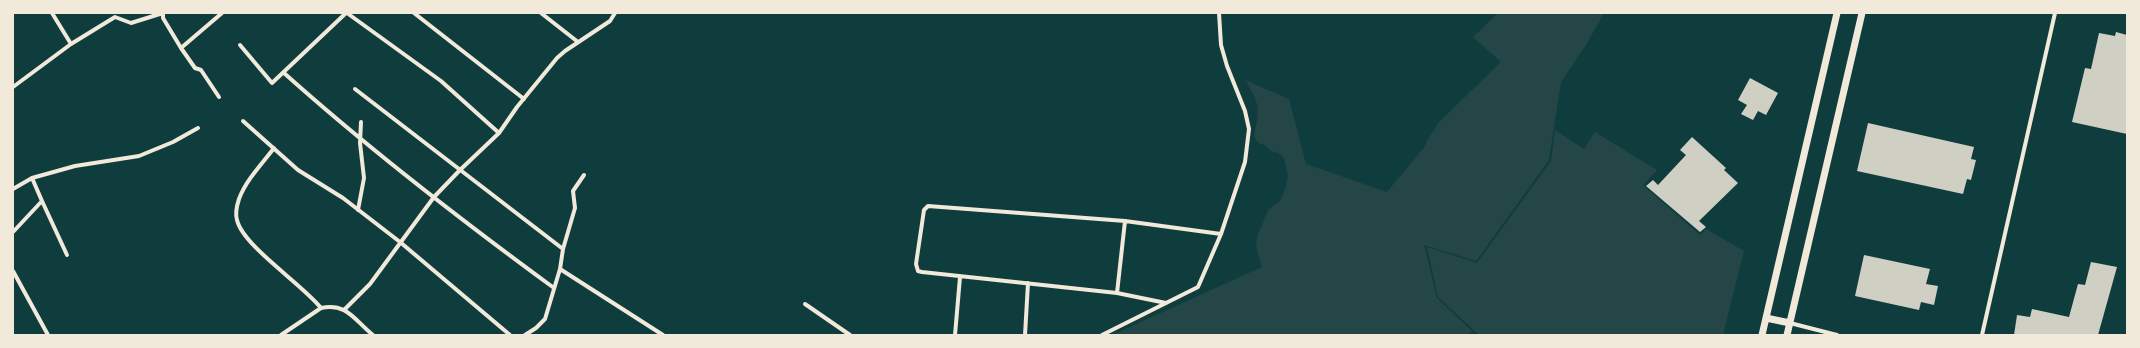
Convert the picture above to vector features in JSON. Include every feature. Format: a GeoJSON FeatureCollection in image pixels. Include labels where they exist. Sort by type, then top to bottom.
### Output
{"type":"FeatureCollection","features":[{"type":"Feature","properties":{"kind":"street"},"geometry":{"type":"LineString","coordinates":[[52,13],[71,44]]}},
{"type":"Feature","properties":{"kind":"street"},"geometry":{"type":"LineString","coordinates":[[13,87],[71,44],[115,17],[131,23],[163,13],[163,18],[181,48],[195,68],[201,70],[219,97]]}},
{"type":"Feature","properties":{"kind":"street"},"geometry":{"type":"LineString","coordinates":[[181,48],[222,13]]}},
{"type":"Feature","properties":{"kind":"street"},"geometry":{"type":"LineString","coordinates":[[240,45],[270,82],[275,82],[346,13],[441,81],[499,133]]}},
{"type":"Feature","properties":{"kind":"street"},"geometry":{"type":"LineString","coordinates":[[414,13],[524,99]]}},
{"type":"Feature","properties":{"kind":"street"},"geometry":{"type":"LineString","coordinates":[[541,13],[578,42]]}},
{"type":"Feature","properties":{"kind":"street"},"geometry":{"type":"LineString","coordinates":[[345,309],[370,284],[434,197],[499,133],[557,58],[610,21],[615,13]]}},
{"type":"Feature","properties":{"kind":"street"},"geometry":{"type":"LineString","coordinates":[[1102,335],[1198,287],[1221,234],[1245,162],[1250,129],[1221,45],[1219,13]]}},
{"type":"Feature","properties":{"kind":"street"},"geometry":{"type":"LineString","coordinates":[[1762,335],[1837,13]]}},
{"type":"Feature","properties":{"kind":"street"},"geometry":{"type":"LineString","coordinates":[[1787,335],[1862,13]]}},
{"type":"Feature","properties":{"kind":"street"},"geometry":{"type":"LineString","coordinates":[[1982,335],[2055,13]]}},
{"type":"Feature","properties":{"kind":"street"},"geometry":{"type":"LineString","coordinates":[[284,74],[344,126],[360,137],[434,197],[554,288]]}},
{"type":"Feature","properties":{"kind":"street"},"geometry":{"type":"LineString","coordinates":[[355,89],[563,249]]}},
{"type":"Feature","properties":{"kind":"street"},"geometry":{"type":"LineString","coordinates":[[243,121],[298,170],[343,198],[400,242],[510,335]]}},
{"type":"Feature","properties":{"kind":"street"},"geometry":{"type":"LineString","coordinates":[[358,210],[364,178],[360,137],[361,122]]}},
{"type":"Feature","properties":{"kind":"street"},"geometry":{"type":"LineString","coordinates":[[13,188],[32,178],[75,166],[139,156],[173,142],[198,128]]}},
{"type":"Feature","properties":{"kind":"street"},"geometry":{"type":"LineString","coordinates":[[274,148],[245,186],[239,199],[237,220],[246,236],[257,248],[307,292],[321,308]]}},
{"type":"Feature","properties":{"kind":"street"},"geometry":{"type":"LineString","coordinates":[[525,335],[536,328],[545,319],[560,269],[563,249],[575,208],[573,191],[584,176]]}},
{"type":"Feature","properties":{"kind":"street"},"geometry":{"type":"LineString","coordinates":[[32,178],[67,255]]}},
{"type":"Feature","properties":{"kind":"street"},"geometry":{"type":"LineString","coordinates":[[13,232],[42,201]]}},
{"type":"Feature","properties":{"kind":"street"},"geometry":{"type":"LineString","coordinates":[[1166,303],[1117,293],[960,277],[918,271],[916,264],[923,212],[928,206],[1125,221],[1221,234]]}},
{"type":"Feature","properties":{"kind":"street"},"geometry":{"type":"LineString","coordinates":[[1117,293],[1125,221]]}},
{"type":"Feature","properties":{"kind":"street"},"geometry":{"type":"LineString","coordinates":[[560,269],[662,335]]}},
{"type":"Feature","properties":{"kind":"street"},"geometry":{"type":"LineString","coordinates":[[13,271],[48,335]]}},
{"type":"Feature","properties":{"kind":"street"},"geometry":{"type":"LineString","coordinates":[[956,335],[960,277]]}},
{"type":"Feature","properties":{"kind":"street"},"geometry":{"type":"LineString","coordinates":[[1025,335],[1028,283]]}},
{"type":"Feature","properties":{"kind":"street"},"geometry":{"type":"LineString","coordinates":[[805,304],[850,335]]}},
{"type":"Feature","properties":{"kind":"street"},"geometry":{"type":"LineString","coordinates":[[281,335],[321,308],[329,306],[345,309],[373,335]]}},
{"type":"Feature","properties":{"kind":"street"},"geometry":{"type":"LineString","coordinates":[[1766,318],[1837,335]]}},
{"type":"Feature","properties":{"kind":"shaded area"},"geometry":{"type":"Polygon","coordinates":[[[1498,13],[1604,13],[1586,45],[1561,82],[1549,160],[1476,261],[1424,245],[1437,298],[1472,331],[1467,335],[1112,335],[1262,267],[1256,247],[1257,237],[1268,210],[1280,201],[1286,187],[1288,176],[1284,158],[1278,153],[1271,151],[1265,145],[1258,143],[1254,136],[1258,112],[1254,95],[1245,80],[1289,99],[1306,164],[1387,192],[1426,145],[1426,142],[1439,122],[1501,62],[1473,37],[1498,13]]]}},
{"type":"Feature","properties":{"kind":"shaded area"},"geometry":{"type":"Polygon","coordinates":[[[1555,130],[1584,149],[1595,132],[1657,170],[1643,185],[1700,235],[1706,229],[1744,251],[1723,335],[1479,335],[1438,297],[1427,247],[1477,263],[1551,161],[1555,130]]]}},
{"type":"Feature","properties":{"kind":"building"},"geometry":{"type":"Polygon","coordinates":[[[2116,32],[2127,35],[2127,134],[2072,122],[2085,68],[2091,69],[2099,33],[2115,36],[2116,32]]]}},
{"type":"Feature","properties":{"kind":"building"},"geometry":{"type":"Polygon","coordinates":[[[1750,78],[1778,93],[1766,115],[1758,111],[1753,120],[1741,114],[1747,105],[1738,100],[1750,78]]]}},
{"type":"Feature","properties":{"kind":"building"},"geometry":{"type":"Polygon","coordinates":[[[1868,123],[1974,147],[1971,159],[1976,160],[1971,180],[1967,179],[1963,194],[1857,171],[1868,123]]]}},
{"type":"Feature","properties":{"kind":"building"},"geometry":{"type":"Polygon","coordinates":[[[1692,137],[1726,168],[1724,170],[1738,183],[1699,221],[1706,227],[1700,232],[1646,186],[1653,180],[1658,185],[1686,155],[1680,150],[1692,137]]]}},
{"type":"Feature","properties":{"kind":"building"},"geometry":{"type":"Polygon","coordinates":[[[1864,255],[1930,269],[1926,284],[1938,286],[1934,305],[1921,302],[1919,310],[1855,296],[1864,255]]]}},
{"type":"Feature","properties":{"kind":"building"},"geometry":{"type":"Polygon","coordinates":[[[2091,262],[2117,267],[2098,335],[2014,335],[2017,315],[2030,317],[2032,309],[2069,317],[2078,284],[2085,285],[2091,262]]]}}]}
